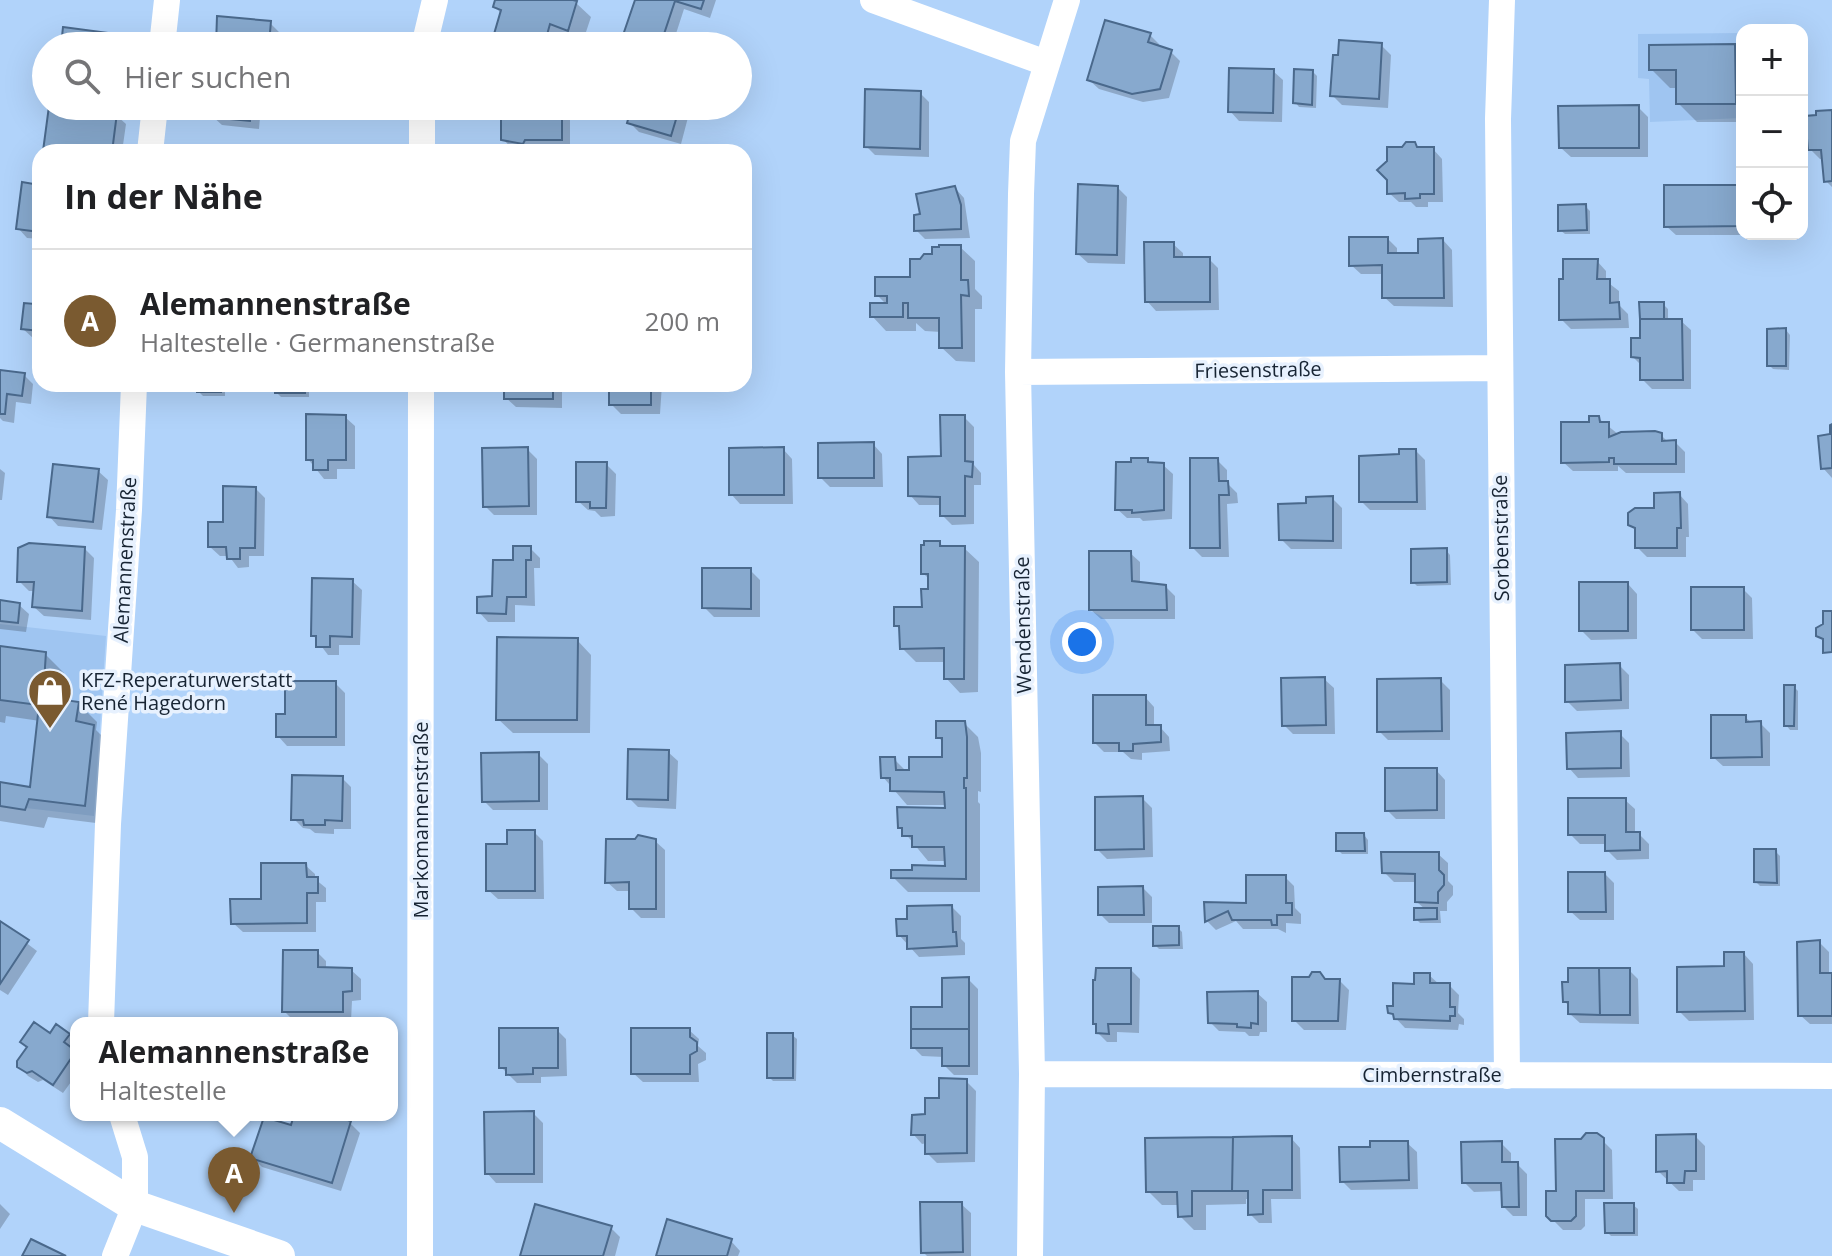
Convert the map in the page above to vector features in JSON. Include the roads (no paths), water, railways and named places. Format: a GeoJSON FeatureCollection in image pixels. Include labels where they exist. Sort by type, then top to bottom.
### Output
{"type":"FeatureCollection","features":[{"type":"Feature","properties":{"kind":"street"},"geometry":{"type":"LineString","coordinates":[[164,32],[167,0]]}},
{"type":"Feature","properties":{"kind":"street"},"geometry":{"type":"LineString","coordinates":[[427,32],[435,0]]}},
{"type":"Feature","properties":{"kind":"street"},"geometry":{"type":"LineString","coordinates":[[873,0],[1046,63]]}},
{"type":"Feature","properties":{"kind":"street","name":"Wendenstraße"},"geometry":{"type":"LineString","coordinates":[[1030,1256],[1032,1074],[1018,372],[1023,141],[1067,0]]}},
{"type":"Feature","properties":{"kind":"street","name":"Sorbenstraße"},"geometry":{"type":"LineString","coordinates":[[1502,0],[1498,96],[1499,368],[1507,1076]]}},
{"type":"Feature","properties":{"kind":"street"},"geometry":{"type":"LineString","coordinates":[[151,144],[153,120]]}},
{"type":"Feature","properties":{"kind":"street"},"geometry":{"type":"LineString","coordinates":[[422,120],[422,144]]}},
{"type":"Feature","properties":{"kind":"street","name":"Friesenstraße"},"geometry":{"type":"LineString","coordinates":[[1018,372],[1499,368]]}},
{"type":"Feature","properties":{"kind":"street","name":"Alemannenstraße"},"geometry":{"type":"LineString","coordinates":[[101,1017],[108,824],[134,392]]}},
{"type":"Feature","properties":{"kind":"street","name":"Markomannenstraße"},"geometry":{"type":"LineString","coordinates":[[420,1256],[421,392]]}},
{"type":"Feature","properties":{"kind":"street","name":"Cimbernstraße"},"geometry":{"type":"LineString","coordinates":[[1032,1074],[1832,1076]]}},
{"type":"Feature","properties":{"kind":"street"},"geometry":{"type":"LineString","coordinates":[[115,1256],[135,1206],[135,1157],[124,1121]]}},
{"type":"Feature","properties":{"kind":"street"},"geometry":{"type":"LineString","coordinates":[[0,1123],[135,1206],[279,1256]]}},
{"type":"Feature","properties":{"kind":"place","name":"KFZ-Reperaturwerstatt René Hagedorn"},"geometry":{"type":"Point","coordinates":[50,730]}},
{"type":"Feature","properties":{"kind":"place","name":"Alemannenstraße"},"geometry":{"type":"Point","coordinates":[234,1213]}}]}
